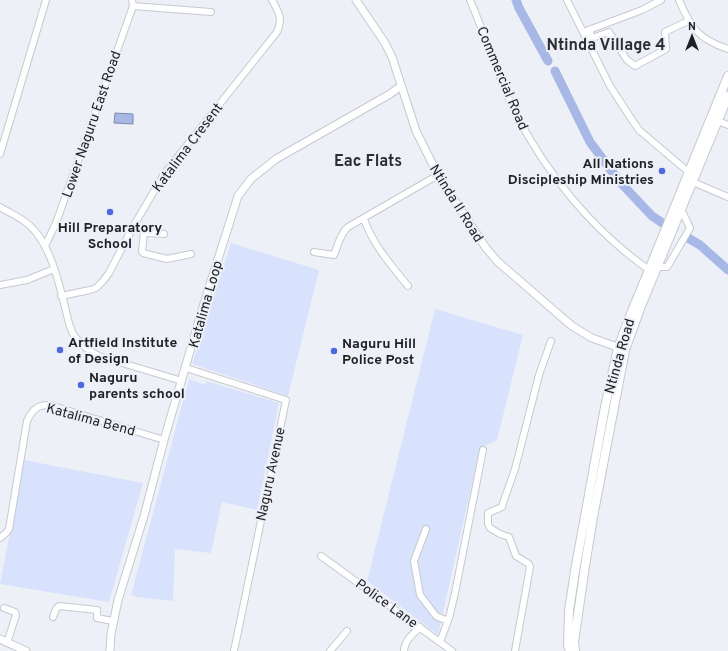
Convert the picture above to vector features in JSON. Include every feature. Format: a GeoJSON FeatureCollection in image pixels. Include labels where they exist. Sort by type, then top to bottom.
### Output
{"type":"FeatureCollection","features":[{"type":"Feature","properties":{"kind":"main road","name":"Ntinda Road"},"geometry":{"type":"LineString","coordinates":[[654,271],[682,209],[728,76]]}},
{"type":"Feature","properties":{"kind":"main road","name":"Ntinda Road"},"geometry":{"type":"LineString","coordinates":[[570,651],[568,645],[569,611],[576,564],[605,407],[621,349],[641,306],[692,177],[728,96]]}},
{"type":"Feature","properties":{"kind":"main road","name":"Ntinda Road"},"geometry":{"type":"LineString","coordinates":[[575,651],[574,642],[584,566],[621,349]]}},
{"type":"Feature","properties":{"kind":"street"},"geometry":{"type":"LineString","coordinates":[[0,154],[46,0]]}},
{"type":"Feature","properties":{"kind":"street","name":"Katalima Cresent"},"geometry":{"type":"LineString","coordinates":[[62,296],[96,288],[109,273],[133,227],[164,174],[277,32],[280,17],[272,0]]}},
{"type":"Feature","properties":{"kind":"street","name":"Ntinda II Road"},"geometry":{"type":"LineString","coordinates":[[356,0],[385,43],[392,57],[416,131],[438,175],[477,236],[498,262],[581,333],[621,349]]}},
{"type":"Feature","properties":{"kind":"street","name":"Commercial Road"},"geometry":{"type":"LineString","coordinates":[[470,0],[515,111],[529,138],[553,175],[583,211],[607,236],[624,252],[654,271]]}},
{"type":"Feature","properties":{"kind":"street"},"geometry":{"type":"LineString","coordinates":[[567,0],[610,86],[640,130],[692,177],[728,197]]}},
{"type":"Feature","properties":{"kind":"street"},"geometry":{"type":"LineString","coordinates":[[583,32],[642,10],[661,0]]}},
{"type":"Feature","properties":{"kind":"street"},"geometry":{"type":"LineString","coordinates":[[679,0],[688,21],[699,35],[716,45],[728,49]]}},
{"type":"Feature","properties":{"kind":"street"},"geometry":{"type":"LineString","coordinates":[[132,3],[211,12]]}},
{"type":"Feature","properties":{"kind":"street","name":"Lower Naguru East Road"},"geometry":{"type":"LineString","coordinates":[[45,246],[56,223],[132,3]]}},
{"type":"Feature","properties":{"kind":"street"},"geometry":{"type":"LineString","coordinates":[[589,30],[592,38],[609,32],[627,60],[635,66],[666,49],[665,32],[688,21]]}},
{"type":"Feature","properties":{"kind":"street","name":"Katalima Loop"},"geometry":{"type":"LineString","coordinates":[[110,651],[113,621],[118,600],[144,516],[164,440],[232,211],[238,196],[243,188],[259,172],[276,159],[390,94],[401,86]]}},
{"type":"Feature","properties":{"kind":"street"},"geometry":{"type":"LineString","coordinates":[[718,121],[728,125]]}},
{"type":"Feature","properties":{"kind":"street"},"geometry":{"type":"LineString","coordinates":[[314,252],[334,255],[344,230],[438,175]]}},
{"type":"Feature","properties":{"kind":"street"},"geometry":{"type":"LineString","coordinates":[[0,207],[21,218],[28,224],[36,232],[45,246],[54,269],[70,325],[75,337],[91,352],[100,356],[182,380]]}},
{"type":"Feature","properties":{"kind":"street"},"geometry":{"type":"LineString","coordinates":[[654,271],[670,264],[690,228],[682,209]]}},
{"type":"Feature","properties":{"kind":"street"},"geometry":{"type":"LineString","coordinates":[[364,219],[368,232],[376,246],[408,286]]}},
{"type":"Feature","properties":{"kind":"street"},"geometry":{"type":"LineString","coordinates":[[133,227],[144,232],[164,234]]}},
{"type":"Feature","properties":{"kind":"street"},"geometry":{"type":"LineString","coordinates":[[144,232],[143,253],[167,259],[191,254]]}},
{"type":"Feature","properties":{"kind":"street"},"geometry":{"type":"LineString","coordinates":[[0,285],[27,280],[54,269]]}},
{"type":"Feature","properties":{"kind":"street"},"geometry":{"type":"LineString","coordinates":[[515,651],[530,567],[529,564],[516,556],[509,537],[490,528],[487,516],[488,513],[502,507],[515,469],[539,375],[551,341]]}},
{"type":"Feature","properties":{"kind":"street","name":"Naguru Avenue"},"geometry":{"type":"LineString","coordinates":[[186,368],[286,400],[234,651]]}},
{"type":"Feature","properties":{"kind":"street","name":"Katalima Bend"},"geometry":{"type":"LineString","coordinates":[[0,538],[9,529],[28,421],[33,410],[38,406],[50,405],[164,440]]}},
{"type":"Feature","properties":{"kind":"street"},"geometry":{"type":"LineString","coordinates":[[440,642],[448,621],[457,581],[483,450]]}},
{"type":"Feature","properties":{"kind":"street"},"geometry":{"type":"LineString","coordinates":[[426,529],[414,560],[420,595],[436,616],[448,621]]}},
{"type":"Feature","properties":{"kind":"street","name":"Police Lane"},"geometry":{"type":"LineString","coordinates":[[321,556],[452,651]]}},
{"type":"Feature","properties":{"kind":"street"},"geometry":{"type":"LineString","coordinates":[[53,617],[59,606],[97,610],[98,619],[113,621]]}},
{"type":"Feature","properties":{"kind":"street"},"geometry":{"type":"LineString","coordinates":[[4,608],[15,612],[16,615],[7,643]]}},
{"type":"Feature","properties":{"kind":"street"},"geometry":{"type":"LineString","coordinates":[[404,651],[404,647],[409,638],[420,627]]}},
{"type":"Feature","properties":{"kind":"street"},"geometry":{"type":"LineString","coordinates":[[330,651],[347,631]]}},
{"type":"Feature","properties":{"kind":"street"},"geometry":{"type":"LineString","coordinates":[[0,639],[26,651]]}},
{"type":"Feature","properties":{"kind":"shaded area"},"geometry":{"type":"Polygon","coordinates":[[[231,243],[319,270],[288,396],[192,364],[231,243]]]}},
{"type":"Feature","properties":{"kind":"shaded area"},"geometry":{"type":"Polygon","coordinates":[[[435,309],[523,335],[497,440],[480,448],[438,635],[367,581],[435,309]]]}},
{"type":"Feature","properties":{"kind":"shaded area"},"geometry":{"type":"Polygon","coordinates":[[[189,379],[205,385],[206,381],[279,403],[257,510],[222,502],[211,553],[175,549],[173,601],[137,597],[131,595],[189,379]]]}},
{"type":"Feature","properties":{"kind":"shaded area"},"geometry":{"type":"Polygon","coordinates":[[[24,460],[143,483],[109,602],[0,584],[24,460]]]}},
{"type":"Feature","properties":{"kind":"water"},"geometry":{"type":"Polygon","coordinates":[[[115,113],[133,114],[133,124],[114,123],[115,113]]]}},
{"type":"Feature","properties":{"kind":"waterway"},"geometry":{"type":"LineString","coordinates":[[516,0],[548,61]]}},
{"type":"Feature","properties":{"kind":"waterway"},"geometry":{"type":"LineString","coordinates":[[555,71],[590,142],[619,181],[652,216],[664,224]]}},
{"type":"Feature","properties":{"kind":"waterway"},"geometry":{"type":"LineString","coordinates":[[688,238],[700,245],[728,270]]}},
{"type":"Feature","properties":{"kind":"place","name":"All Nations Discipleship Ministries"},"geometry":{"type":"Point","coordinates":[662,171]}},
{"type":"Feature","properties":{"kind":"place","name":"Hill Preparatory School"},"geometry":{"type":"Point","coordinates":[110,212]}},
{"type":"Feature","properties":{"kind":"place","name":"Artfield Institute of Design"},"geometry":{"type":"Point","coordinates":[60,350]}},
{"type":"Feature","properties":{"kind":"place","name":"Naguru Hill Police Post"},"geometry":{"type":"Point","coordinates":[334,351]}},
{"type":"Feature","properties":{"kind":"place","name":"Naguru parents school"},"geometry":{"type":"Point","coordinates":[81,385]}},
{"type":"Feature","properties":{"kind":"district","name":"Ntinda Village 4"},"geometry":{"type":"Point","coordinates":[606,44]}},
{"type":"Feature","properties":{"kind":"district","name":"Eac Flats"},"geometry":{"type":"Point","coordinates":[368,160]}}]}
